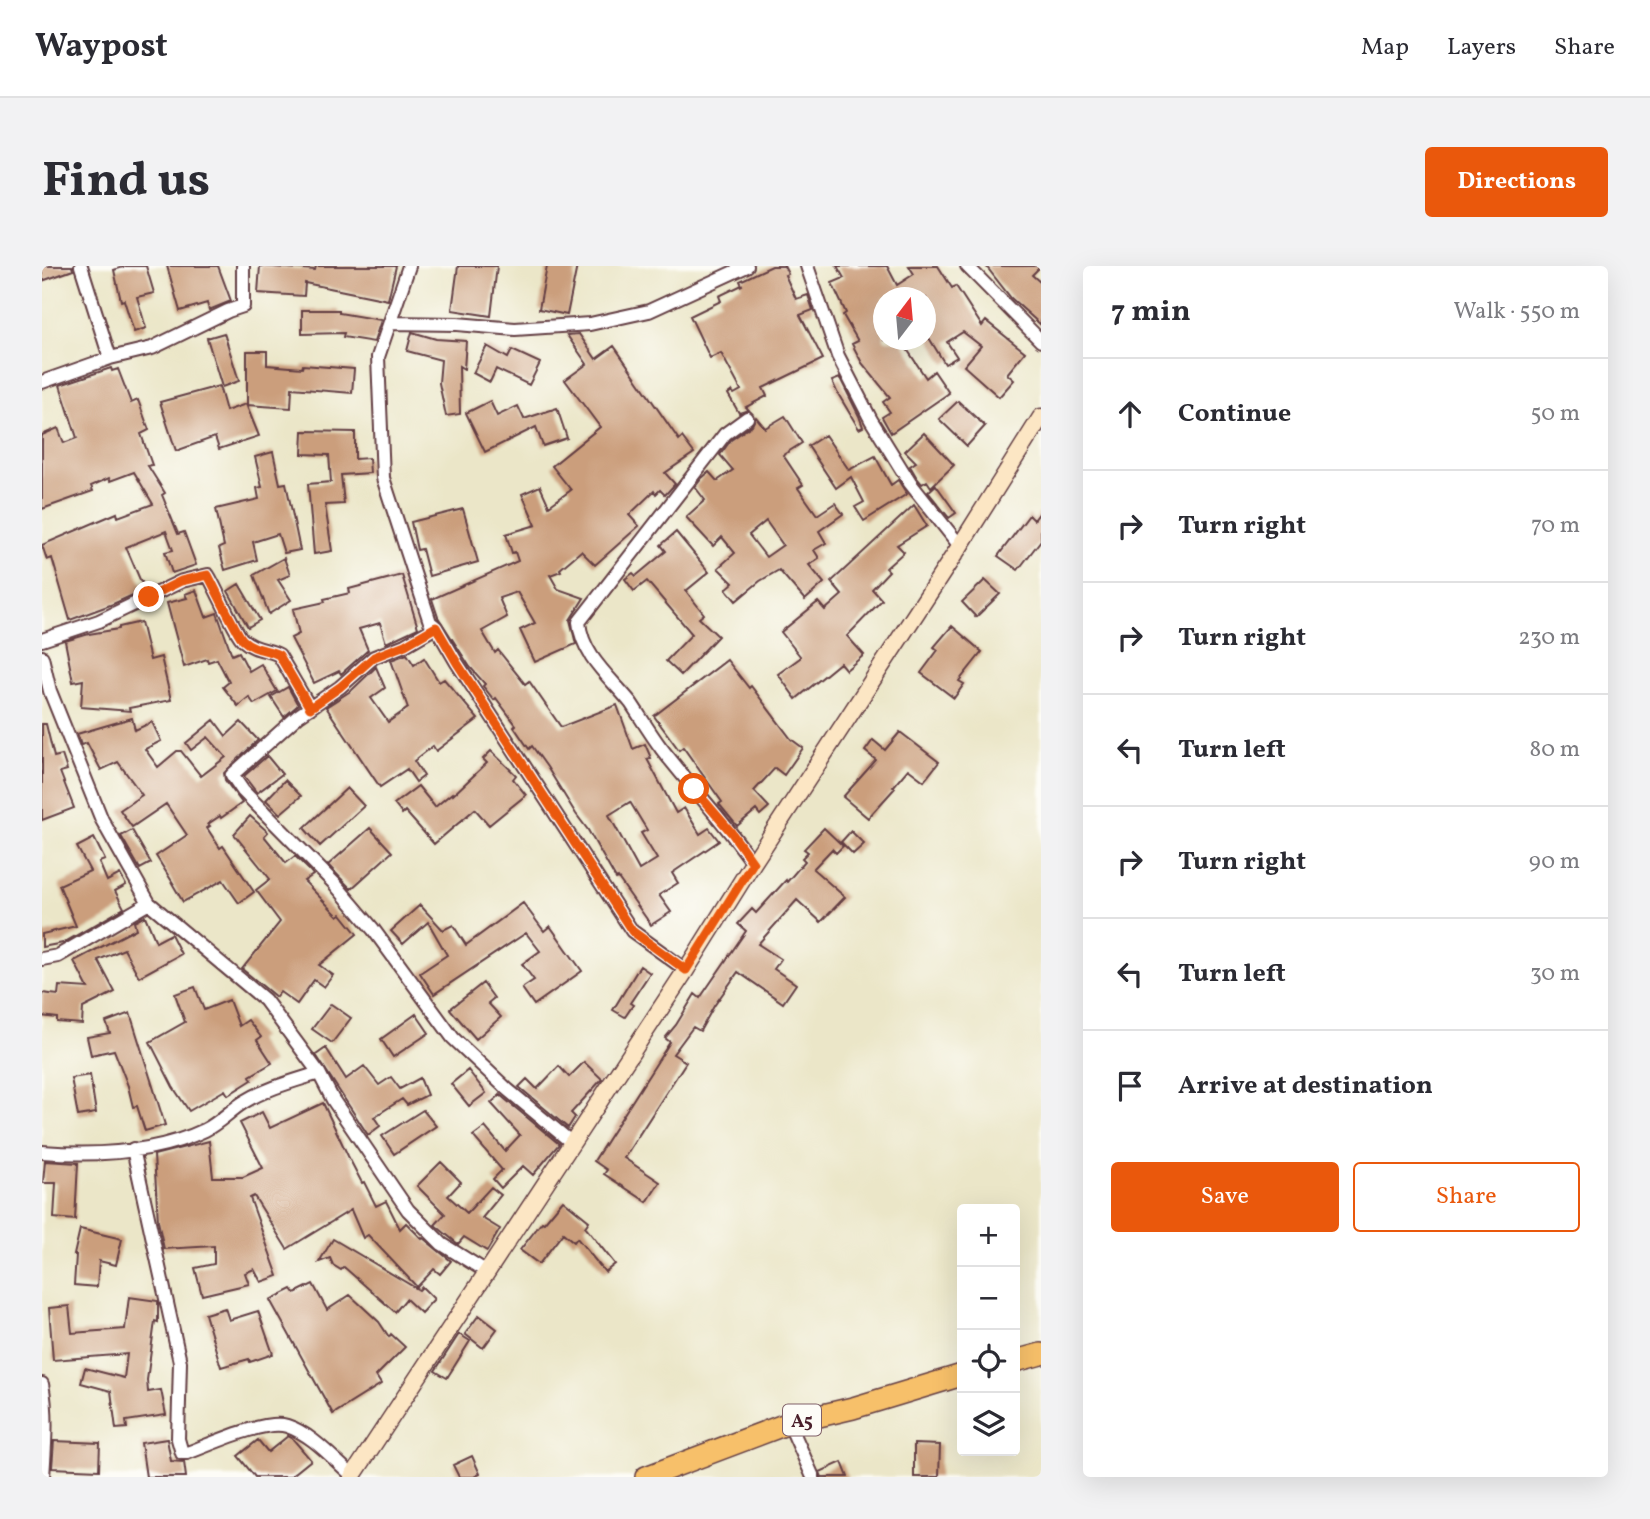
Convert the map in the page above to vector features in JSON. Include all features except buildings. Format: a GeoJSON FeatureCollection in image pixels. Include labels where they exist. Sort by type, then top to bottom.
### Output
{"type":"FeatureCollection","features":[{"type":"Feature","properties":{"kind":"highway"},"geometry":{"type":"LineString","coordinates":[[1020,1360],[1041,1354]]}},
{"type":"Feature","properties":{"kind":"highway","name":"A5"},"geometry":{"type":"LineString","coordinates":[[646,1477],[789,1423],[853,1408],[957,1377]]}},
{"type":"Feature","properties":{"kind":"street"},"geometry":{"type":"LineString","coordinates":[[81,266],[110,358]]}},
{"type":"Feature","properties":{"kind":"street"},"geometry":{"type":"LineString","coordinates":[[42,382],[110,358],[160,345],[243,306],[243,266]]}},
{"type":"Feature","properties":{"kind":"street"},"geometry":{"type":"LineString","coordinates":[[409,266],[378,357],[383,478],[430,622],[436,627],[632,931],[686,970]]}},
{"type":"Feature","properties":{"kind":"street"},"geometry":{"type":"LineString","coordinates":[[390,323],[457,324],[515,329],[590,324],[649,311],[747,266]]}},
{"type":"Feature","properties":{"kind":"street"},"geometry":{"type":"LineString","coordinates":[[807,266],[838,356],[872,420],[910,483],[960,546]]}},
{"type":"Feature","properties":{"kind":"street"},"geometry":{"type":"LineString","coordinates":[[967,266],[1041,341]]}},
{"type":"Feature","properties":{"kind":"street"},"geometry":{"type":"LineString","coordinates":[[133,1149],[180,1362],[178,1439],[181,1453],[269,1425],[286,1426],[310,1438],[352,1476],[686,970],[1041,417]]}},
{"type":"Feature","properties":{"kind":"street"},"geometry":{"type":"LineString","coordinates":[[747,418],[725,434],[579,622],[588,652],[631,703],[661,747],[753,863]]}},
{"type":"Feature","properties":{"kind":"street"},"geometry":{"type":"LineString","coordinates":[[42,640],[99,621],[181,581],[208,575],[240,638],[265,653],[273,652],[279,655],[310,708]]}},
{"type":"Feature","properties":{"kind":"street"},"geometry":{"type":"LineString","coordinates":[[436,627],[405,645],[374,657],[232,775],[243,791],[317,865],[373,929],[453,1038],[508,1090],[572,1143]]}},
{"type":"Feature","properties":{"kind":"street"},"geometry":{"type":"LineString","coordinates":[[42,657],[50,691],[97,809],[149,903],[265,1000],[300,1051],[319,1073],[333,1100],[408,1210],[442,1244],[487,1272]]}},
{"type":"Feature","properties":{"kind":"street"},"geometry":{"type":"LineString","coordinates":[[42,959],[58,956],[149,903]]}},
{"type":"Feature","properties":{"kind":"street"},"geometry":{"type":"LineString","coordinates":[[42,1152],[67,1154],[169,1144],[206,1129],[244,1102],[276,1087],[319,1073]]}},
{"type":"Feature","properties":{"kind":"street"},"geometry":{"type":"LineString","coordinates":[[42,1384],[45,1423],[43,1477]]}},
{"type":"Feature","properties":{"kind":"street"},"geometry":{"type":"LineString","coordinates":[[789,1423],[813,1477]]}},
{"type":"Feature","properties":{"kind":"route"},"geometry":{"type":"LineString","coordinates":[[149,597],[181,581],[208,575],[240,638],[265,653],[273,652],[279,655],[310,708],[340,687],[374,657],[405,645],[436,627],[632,931],[686,970],[753,863],[731,832],[694,789]]}}]}
